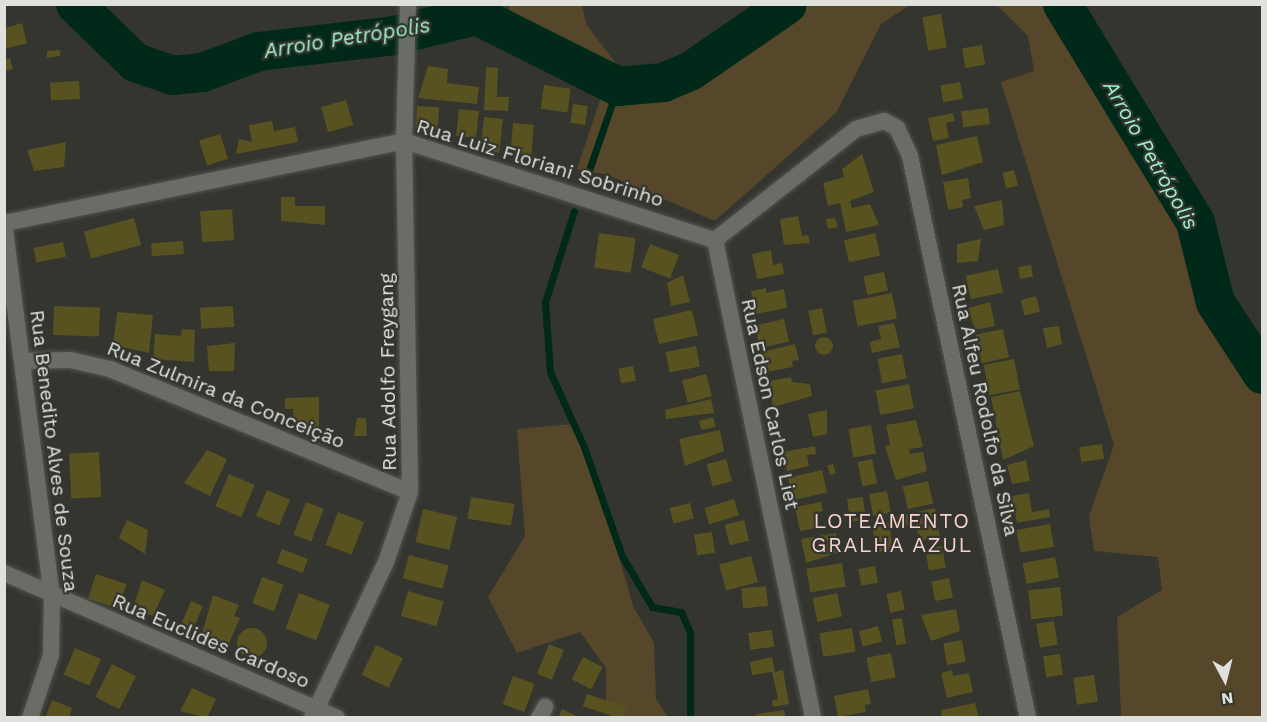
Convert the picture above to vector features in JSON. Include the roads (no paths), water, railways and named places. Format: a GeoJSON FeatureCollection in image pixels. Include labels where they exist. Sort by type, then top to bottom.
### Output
{"type":"FeatureCollection","features":[{"type":"Feature","properties":{"kind":"street","name":"Rua Adolfo Freygang"},"geometry":{"type":"LineString","coordinates":[[314,713],[386,562],[410,492],[404,141],[405,9]]}},
{"type":"Feature","properties":{"kind":"street","name":"Rua Alfeu Rodolfo da Silva"},"geometry":{"type":"LineString","coordinates":[[715,240],[856,129],[884,121],[897,128],[910,156],[1028,717]]}},
{"type":"Feature","properties":{"kind":"street","name":"Rua Luiz Floriani Sobrinho"},"geometry":{"type":"LineString","coordinates":[[5,222],[404,141],[715,240]]}},
{"type":"Feature","properties":{"kind":"street","name":"Rua Benedito Alves de Souza"},"geometry":{"type":"LineString","coordinates":[[5,222],[52,596],[51,655],[30,717]]}},
{"type":"Feature","properties":{"kind":"street","name":"Rua Edson Carlos Liet"},"geometry":{"type":"LineString","coordinates":[[715,240],[813,717]]}},
{"type":"Feature","properties":{"kind":"street","name":"Rua Zulmira da Conceição"},"geometry":{"type":"LineString","coordinates":[[21,361],[70,360],[110,369],[410,492]]}},
{"type":"Feature","properties":{"kind":"street","name":"Rua Euclides Cardoso"},"geometry":{"type":"LineString","coordinates":[[4,573],[314,713],[337,717]]}},
{"type":"Feature","properties":{"kind":"waterway","name":"Arroio Petrópolis"},"geometry":{"type":"LineString","coordinates":[[75,4],[135,62],[172,75],[202,72],[258,51],[394,35],[476,15],[618,86],[663,82],[691,70],[787,4]]}},
{"type":"Feature","properties":{"kind":"waterway","name":"Arroio Petrópolis"},"geometry":{"type":"LineString","coordinates":[[1062,4],[1195,222],[1215,302],[1262,374]]}},
{"type":"Feature","properties":{"kind":"waterway"},"geometry":{"type":"LineString","coordinates":[[587,176],[618,86]]}},
{"type":"Feature","properties":{"kind":"waterway"},"geometry":{"type":"LineString","coordinates":[[574,211],[545,302],[550,372],[584,447],[622,556],[652,607],[681,612],[690,632],[690,718]]}},
{"type":"Feature","properties":{"kind":"district","name":"LOTEAMENTO GRALHA AZUL"},"geometry":{"type":"Point","coordinates":[892,533]}}]}
